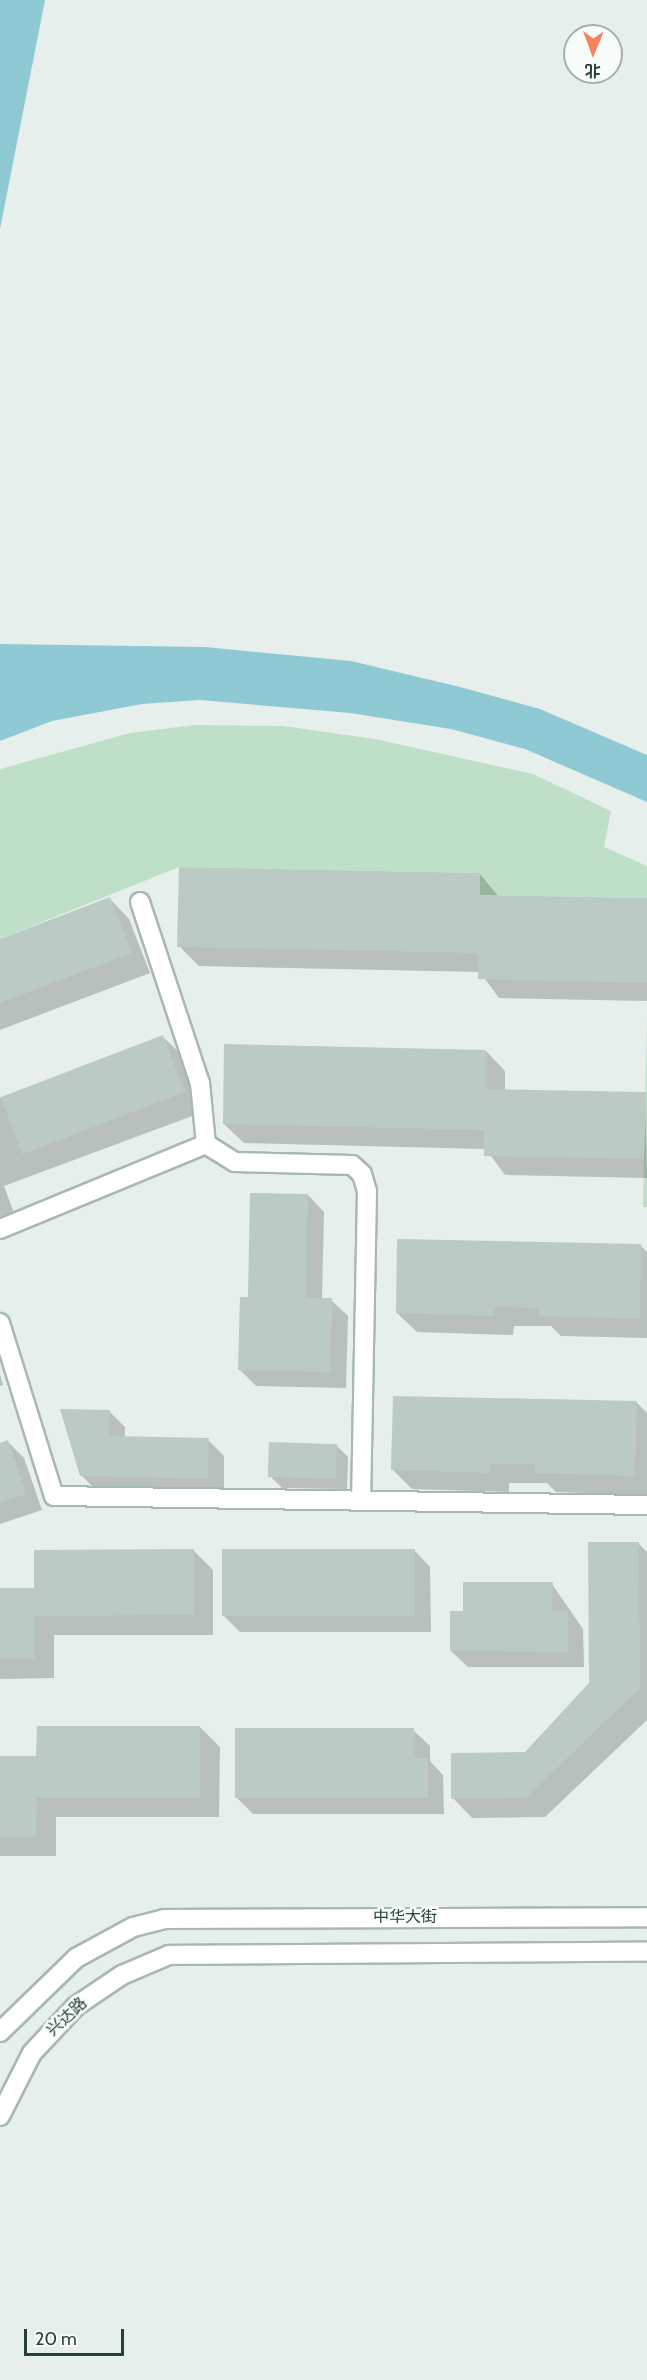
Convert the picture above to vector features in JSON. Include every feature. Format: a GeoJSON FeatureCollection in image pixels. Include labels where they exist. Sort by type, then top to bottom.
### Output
{"type":"FeatureCollection","features":[{"type":"Feature","properties":{"kind":"street"},"geometry":{"type":"LineString","coordinates":[[140,902],[200,1083],[206,1144]]}},
{"type":"Feature","properties":{"kind":"street"},"geometry":{"type":"LineString","coordinates":[[0,1229],[206,1144]]}},
{"type":"Feature","properties":{"kind":"street"},"geometry":{"type":"LineString","coordinates":[[206,1144],[235,1162],[352,1165],[362,1174],[367,1191],[362,1500]]}},
{"type":"Feature","properties":{"kind":"street"},"geometry":{"type":"LineString","coordinates":[[0,1323],[54,1496],[647,1505]]}},
{"type":"Feature","properties":{"kind":"street","name":"中华大街"},"geometry":{"type":"LineString","coordinates":[[0,2032],[76,1958],[133,1927],[164,1919],[647,1917]]}},
{"type":"Feature","properties":{"kind":"street","name":"兴达路"},"geometry":{"type":"LineString","coordinates":[[0,2116],[32,2054],[76,2006],[122,1975],[169,1955],[647,1952]]}},
{"type":"Feature","properties":{"kind":"green space"},"geometry":{"type":"Polygon","coordinates":[[[195,725],[283,726],[375,739],[533,774],[611,811],[604,847],[647,866],[647,898],[480,895],[480,873],[179,867],[0,939],[0,769],[130,733],[195,725]]]}},
{"type":"Feature","properties":{"kind":"green space"},"geometry":{"type":"Polygon","coordinates":[[[647,1019],[647,1207],[643,1207],[647,1019]]]}},
{"type":"Feature","properties":{"kind":"water"},"geometry":{"type":"Polygon","coordinates":[[[0,0],[45,0],[0,229],[0,0]]]}},
{"type":"Feature","properties":{"kind":"water"},"geometry":{"type":"Polygon","coordinates":[[[0,644],[205,647],[351,661],[460,687],[540,709],[647,755],[647,802],[525,749],[451,729],[350,713],[200,700],[142,704],[52,721],[0,741],[0,644]]]}},
{"type":"Feature","properties":{"kind":"building"},"geometry":{"type":"Polygon","coordinates":[[[179,867],[480,873],[480,895],[647,898],[647,983],[478,979],[478,953],[177,947],[179,867]]]}},
{"type":"Feature","properties":{"kind":"building"},"geometry":{"type":"Polygon","coordinates":[[[110,897],[132,953],[0,1003],[0,939],[110,897]]]}},
{"type":"Feature","properties":{"kind":"building"},"geometry":{"type":"Polygon","coordinates":[[[163,1035],[185,1092],[22,1154],[1,1097],[163,1035]]]}},
{"type":"Feature","properties":{"kind":"building"},"geometry":{"type":"Polygon","coordinates":[[[224,1044],[486,1050],[486,1089],[646,1092],[644,1159],[484,1156],[484,1130],[223,1124],[224,1044]]]}},
{"type":"Feature","properties":{"kind":"building"},"geometry":{"type":"Polygon","coordinates":[[[250,1193],[308,1194],[306,1298],[332,1298],[331,1372],[238,1370],[240,1297],[248,1297],[250,1193]]]}},
{"type":"Feature","properties":{"kind":"building"},"geometry":{"type":"Polygon","coordinates":[[[397,1239],[641,1244],[640,1319],[539,1316],[539,1308],[495,1307],[494,1316],[396,1313],[397,1239]]]}},
{"type":"Feature","properties":{"kind":"building"},"geometry":{"type":"Polygon","coordinates":[[[393,1396],[637,1401],[635,1476],[535,1473],[535,1464],[490,1464],[490,1473],[391,1470],[393,1396]]]}},
{"type":"Feature","properties":{"kind":"building"},"geometry":{"type":"Polygon","coordinates":[[[60,1409],[110,1410],[109,1436],[209,1438],[208,1479],[80,1476],[60,1409]]]}},
{"type":"Feature","properties":{"kind":"building"},"geometry":{"type":"Polygon","coordinates":[[[8,1440],[26,1494],[0,1503],[0,1443],[8,1440]]]}},
{"type":"Feature","properties":{"kind":"building"},"geometry":{"type":"Polygon","coordinates":[[[269,1442],[337,1444],[336,1479],[268,1477],[269,1442]]]}},
{"type":"Feature","properties":{"kind":"building"},"geometry":{"type":"Polygon","coordinates":[[[588,1542],[639,1542],[640,1688],[526,1798],[451,1799],[451,1753],[525,1752],[589,1683],[588,1542]]]}},
{"type":"Feature","properties":{"kind":"building"},"geometry":{"type":"Polygon","coordinates":[[[194,1549],[194,1615],[35,1616],[35,1659],[0,1659],[0,1588],[34,1588],[34,1550],[194,1549]]]}},
{"type":"Feature","properties":{"kind":"building"},"geometry":{"type":"Polygon","coordinates":[[[222,1549],[415,1549],[415,1616],[222,1616],[222,1549]]]}},
{"type":"Feature","properties":{"kind":"building"},"geometry":{"type":"Polygon","coordinates":[[[463,1582],[553,1582],[552,1611],[568,1611],[568,1652],[450,1651],[450,1611],[463,1611],[463,1582]]]}},
{"type":"Feature","properties":{"kind":"building"},"geometry":{"type":"Polygon","coordinates":[[[37,1726],[200,1726],[200,1798],[37,1798],[36,1837],[0,1837],[0,1756],[36,1756],[37,1726]]]}},
{"type":"Feature","properties":{"kind":"building"},"geometry":{"type":"Polygon","coordinates":[[[235,1728],[414,1728],[414,1758],[428,1758],[428,1798],[235,1798],[235,1728]]]}}]}
